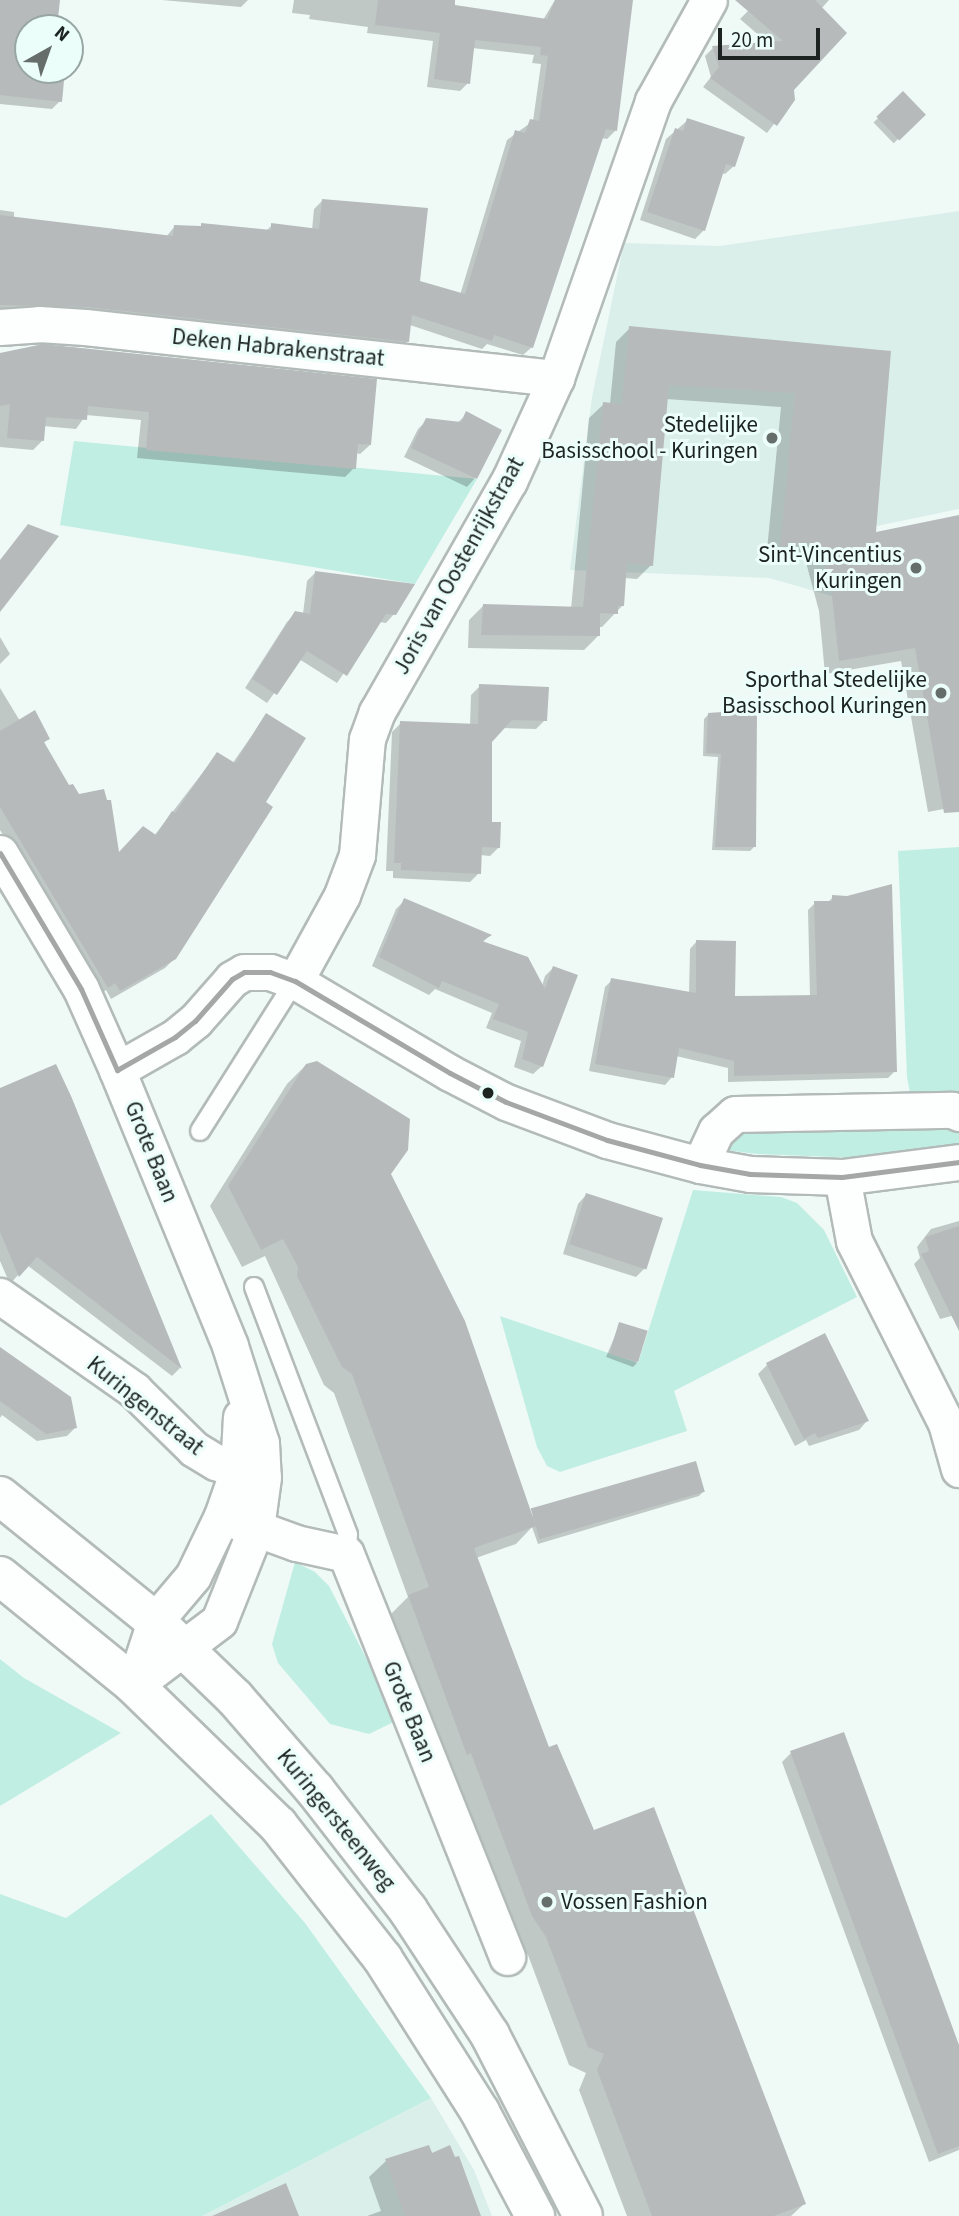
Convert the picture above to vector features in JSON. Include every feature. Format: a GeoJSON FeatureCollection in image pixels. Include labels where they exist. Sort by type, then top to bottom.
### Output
{"type":"FeatureCollection","features":[{"type":"Feature","properties":{"kind":"main road","name":"Kuringersteenweg"},"geometry":{"type":"LineString","coordinates":[[0,1496],[155,1621],[184,1648],[235,1698],[315,1790],[408,1910],[490,2035],[583,2216]]}},
{"type":"Feature","properties":{"kind":"main road"},"geometry":{"type":"LineString","coordinates":[[0,1576],[134,1685],[278,1825],[383,1959],[480,2112],[535,2216]]}},
{"type":"Feature","properties":{"kind":"street","name":"Joris van Oostenrijkstraat"},"geometry":{"type":"LineString","coordinates":[[295,981],[342,895],[357,855],[367,739],[377,712],[509,481],[556,378],[653,101],[709,0]]}},
{"type":"Feature","properties":{"kind":"street","name":"Deken Habrakenstraat"},"geometry":{"type":"LineString","coordinates":[[0,327],[39,324],[85,327],[556,378]]}},
{"type":"Feature","properties":{"kind":"street","name":"Grote Baan"},"geometry":{"type":"LineString","coordinates":[[0,853],[81,989],[117,1070],[230,1346],[261,1443],[250,1473],[222,1516],[193,1576],[155,1621],[134,1685]]}},
{"type":"Feature","properties":{"kind":"street"},"geometry":{"type":"LineString","coordinates":[[117,1070],[175,1037],[195,1021],[232,979],[244,972],[270,972],[295,981],[450,1073],[506,1102],[607,1140],[700,1165],[750,1174],[842,1177],[959,1162]]}},
{"type":"Feature","properties":{"kind":"street"},"geometry":{"type":"LineString","coordinates":[[700,1165],[716,1131],[735,1114],[953,1110],[959,1113]]}},
{"type":"Feature","properties":{"kind":"street"},"geometry":{"type":"LineString","coordinates":[[842,1177],[854,1241],[946,1423],[959,1469]]}},
{"type":"Feature","properties":{"kind":"street","name":"Kuringenstraat"},"geometry":{"type":"LineString","coordinates":[[0,1296],[134,1390],[194,1449],[250,1473]]}},
{"type":"Feature","properties":{"kind":"street","name":"Grote Baan"},"geometry":{"type":"LineString","coordinates":[[134,1685],[219,1621],[256,1528],[250,1473]]}},
{"type":"Feature","properties":{"kind":"street"},"geometry":{"type":"LineString","coordinates":[[222,1516],[296,1543],[346,1554]]}},
{"type":"Feature","properties":{"kind":"street","name":"Grote Baan"},"geometry":{"type":"LineString","coordinates":[[346,1554],[507,1957]]}},
{"type":"Feature","properties":{"kind":"lane","name":"Joris van Oostenrijkstraat"},"geometry":{"type":"LineString","coordinates":[[200,1130],[295,981]]}},
{"type":"Feature","properties":{"kind":"lane"},"geometry":{"type":"LineString","coordinates":[[254,1287],[348,1535],[346,1554]]}},
{"type":"Feature","properties":{"kind":"shaded area","name":"Stedelijke Basisschool - Kuringen"},"geometry":{"type":"Polygon","coordinates":[[[959,211],[959,509],[838,534],[832,596],[769,578],[570,570],[592,397],[624,243],[720,246],[959,211]]]}},
{"type":"Feature","properties":{"kind":"shaded area"},"geometry":{"type":"Polygon","coordinates":[[[431,2098],[474,2170],[492,2216],[202,2216],[431,2098]]]}},
{"type":"Feature","properties":{"kind":"green space"},"geometry":{"type":"Polygon","coordinates":[[[74,441],[477,479],[415,584],[60,525],[74,441]]]}},
{"type":"Feature","properties":{"kind":"green space"},"geometry":{"type":"Polygon","coordinates":[[[959,847],[959,1103],[912,1104],[907,1077],[898,851],[959,847]]]}},
{"type":"Feature","properties":{"kind":"green space"},"geometry":{"type":"Polygon","coordinates":[[[959,1122],[959,1146],[859,1158],[725,1150],[736,1125],[959,1122]]]}},
{"type":"Feature","properties":{"kind":"green space"},"geometry":{"type":"Polygon","coordinates":[[[693,1190],[781,1197],[797,1203],[824,1230],[857,1297],[674,1391],[687,1431],[560,1472],[547,1466],[537,1447],[500,1316],[638,1363],[693,1190]]]}},
{"type":"Feature","properties":{"kind":"green space"},"geometry":{"type":"Polygon","coordinates":[[[295,1562],[315,1572],[329,1586],[398,1720],[369,1734],[330,1724],[278,1663],[272,1644],[295,1562]]]}},
{"type":"Feature","properties":{"kind":"green space"},"geometry":{"type":"Polygon","coordinates":[[[0,1659],[24,1678],[121,1733],[0,1806],[0,1659]]]}},
{"type":"Feature","properties":{"kind":"green space"},"geometry":{"type":"Polygon","coordinates":[[[211,1814],[305,1923],[431,2098],[202,2216],[0,2216],[0,1894],[66,1918],[211,1814]]]}},
{"type":"Feature","properties":{"kind":"building"},"geometry":{"type":"Polygon","coordinates":[[[0,0],[60,0],[58,14],[14,14],[14,84],[64,84],[62,102],[0,95],[0,0]]]}},
{"type":"Feature","properties":{"kind":"building"},"geometry":{"type":"Polygon","coordinates":[[[378,0],[455,0],[455,5],[547,19],[555,0],[633,0],[617,131],[606,129],[533,348],[494,335],[492,341],[412,315],[409,342],[87,307],[0,305],[0,215],[173,236],[174,225],[201,226],[201,223],[271,230],[271,223],[319,229],[322,199],[428,208],[420,281],[465,294],[515,130],[525,133],[530,119],[539,121],[548,56],[540,55],[541,47],[475,40],[470,84],[434,79],[440,33],[375,25],[378,0]]]}},
{"type":"Feature","properties":{"kind":"building"},"geometry":{"type":"Polygon","coordinates":[[[735,0],[815,0],[847,33],[794,90],[795,100],[777,126],[710,78],[719,67],[712,46],[783,41],[735,0]]]}},
{"type":"Feature","properties":{"kind":"building"},"geometry":{"type":"Polygon","coordinates":[[[903,91],[926,115],[899,140],[876,117],[903,91]]]}},
{"type":"Feature","properties":{"kind":"building"},"geometry":{"type":"Polygon","coordinates":[[[687,118],[745,137],[735,167],[726,164],[705,231],[647,212],[675,128],[683,131],[687,118]]]}},
{"type":"Feature","properties":{"kind":"building"},"geometry":{"type":"Polygon","coordinates":[[[629,326],[891,351],[876,532],[959,515],[959,812],[944,813],[915,648],[839,661],[832,596],[818,542],[780,547],[795,393],[669,385],[653,566],[627,563],[624,606],[618,606],[618,614],[600,613],[600,636],[481,635],[483,604],[583,607],[603,402],[622,404],[629,326]]]}},
{"type":"Feature","properties":{"kind":"building"},"geometry":{"type":"Polygon","coordinates":[[[43,344],[377,379],[371,445],[358,444],[356,469],[146,450],[149,412],[88,406],[87,420],[46,417],[44,441],[7,438],[10,404],[0,406],[0,353],[43,344]]]}},
{"type":"Feature","properties":{"kind":"building"},"geometry":{"type":"Polygon","coordinates":[[[466,411],[502,430],[477,479],[411,448],[426,418],[461,422],[466,411]]]}},
{"type":"Feature","properties":{"kind":"building"},"geometry":{"type":"Polygon","coordinates":[[[28,524],[59,536],[0,612],[0,560],[28,524]]]}},
{"type":"Feature","properties":{"kind":"building"},"geometry":{"type":"Polygon","coordinates":[[[315,571],[415,584],[396,615],[386,614],[347,676],[307,651],[277,695],[252,679],[295,611],[310,614],[315,571]]]}},
{"type":"Feature","properties":{"kind":"building"},"geometry":{"type":"Polygon","coordinates":[[[479,684],[549,687],[547,721],[512,720],[492,742],[492,822],[501,822],[500,848],[482,847],[481,874],[401,870],[401,863],[394,863],[400,721],[478,724],[479,684]]]}},
{"type":"Feature","properties":{"kind":"building"},"geometry":{"type":"Polygon","coordinates":[[[35,710],[50,739],[44,742],[69,785],[73,784],[79,794],[104,789],[107,800],[111,800],[119,852],[143,826],[156,835],[172,811],[175,813],[217,752],[235,763],[266,713],[306,738],[266,802],[273,807],[176,959],[120,991],[115,983],[108,988],[0,807],[0,731],[35,710]]]}},
{"type":"Feature","properties":{"kind":"building"},"geometry":{"type":"Polygon","coordinates":[[[708,713],[757,713],[756,847],[715,847],[721,754],[706,753],[708,713]]]}},
{"type":"Feature","properties":{"kind":"building"},"geometry":{"type":"Polygon","coordinates":[[[892,884],[897,1072],[734,1076],[734,1061],[679,1048],[674,1078],[595,1064],[611,978],[696,993],[696,940],[736,941],[735,996],[817,995],[814,901],[832,901],[832,895],[847,896],[892,884]]]}},
{"type":"Feature","properties":{"kind":"building"},"geometry":{"type":"Polygon","coordinates":[[[404,898],[492,935],[482,941],[528,957],[545,989],[553,966],[578,975],[543,1067],[522,1059],[528,1032],[493,1019],[499,1004],[442,981],[439,988],[379,957],[404,898]]]}},
{"type":"Feature","properties":{"kind":"building"},"geometry":{"type":"Polygon","coordinates":[[[317,1061],[410,1119],[408,1150],[391,1174],[465,1321],[536,1526],[474,1548],[549,1747],[557,1744],[594,1830],[654,1807],[806,2204],[774,2216],[652,2216],[597,2070],[604,2054],[588,2047],[546,1937],[532,1916],[471,1753],[467,1755],[408,1595],[429,1587],[352,1374],[342,1367],[297,1276],[298,1267],[283,1239],[261,1250],[228,1186],[306,1064],[317,1061]]]}},
{"type":"Feature","properties":{"kind":"building"},"geometry":{"type":"Polygon","coordinates":[[[56,1064],[182,1369],[37,1257],[19,1277],[0,1232],[0,1088],[56,1064]]]}},
{"type":"Feature","properties":{"kind":"building"},"geometry":{"type":"Polygon","coordinates":[[[586,1193],[663,1218],[646,1269],[569,1244],[586,1193]]]}},
{"type":"Feature","properties":{"kind":"building"},"geometry":{"type":"Polygon","coordinates":[[[959,1226],[959,1331],[921,1254],[929,1251],[925,1237],[959,1226]]]}},
{"type":"Feature","properties":{"kind":"building"},"geometry":{"type":"Polygon","coordinates":[[[619,1322],[648,1331],[638,1362],[609,1354],[619,1322]]]}},
{"type":"Feature","properties":{"kind":"building"},"geometry":{"type":"Polygon","coordinates":[[[825,1333],[869,1421],[818,1438],[815,1433],[804,1439],[766,1363],[825,1333]]]}},
{"type":"Feature","properties":{"kind":"building"},"geometry":{"type":"Polygon","coordinates":[[[0,1347],[71,1397],[77,1428],[46,1434],[0,1401],[0,1347]]]}},
{"type":"Feature","properties":{"kind":"building"},"geometry":{"type":"Polygon","coordinates":[[[696,1461],[705,1492],[539,1539],[531,1508],[696,1461]]]}},
{"type":"Feature","properties":{"kind":"building"},"geometry":{"type":"Polygon","coordinates":[[[844,1732],[959,2045],[959,2146],[938,2154],[790,1751],[844,1732]]]}},
{"type":"Feature","properties":{"kind":"building"},"geometry":{"type":"Polygon","coordinates":[[[429,2145],[432,2153],[450,2145],[455,2157],[459,2156],[481,2216],[405,2216],[385,2159],[429,2145]]]}},
{"type":"Feature","properties":{"kind":"building"},"geometry":{"type":"Polygon","coordinates":[[[286,2183],[299,2216],[212,2216],[286,2183]]]}},
{"type":"Feature","properties":{"kind":"transit line"},"geometry":{"type":"LineString","coordinates":[[0,853],[81,989],[117,1070]]}},
{"type":"Feature","properties":{"kind":"transit line"},"geometry":{"type":"LineString","coordinates":[[117,1070],[175,1037],[195,1021],[232,979],[244,972],[270,972],[295,981],[450,1073],[506,1102],[607,1140],[700,1165],[750,1174],[842,1177],[959,1162]]}},
{"type":"Feature","properties":{"kind":"place","name":"Stedelijke Basisschool - Kuringen"},"geometry":{"type":"Point","coordinates":[772,438]}},
{"type":"Feature","properties":{"kind":"place","name":"Sint-Vincentius Kuringen"},"geometry":{"type":"Point","coordinates":[916,568]}},
{"type":"Feature","properties":{"kind":"place","name":"Sporthal Stedelijke Basisschool Kuringen"},"geometry":{"type":"Point","coordinates":[941,693]}},
{"type":"Feature","properties":{"kind":"place","name":"Vossen Fashion"},"geometry":{"type":"Point","coordinates":[547,1902]}}]}
